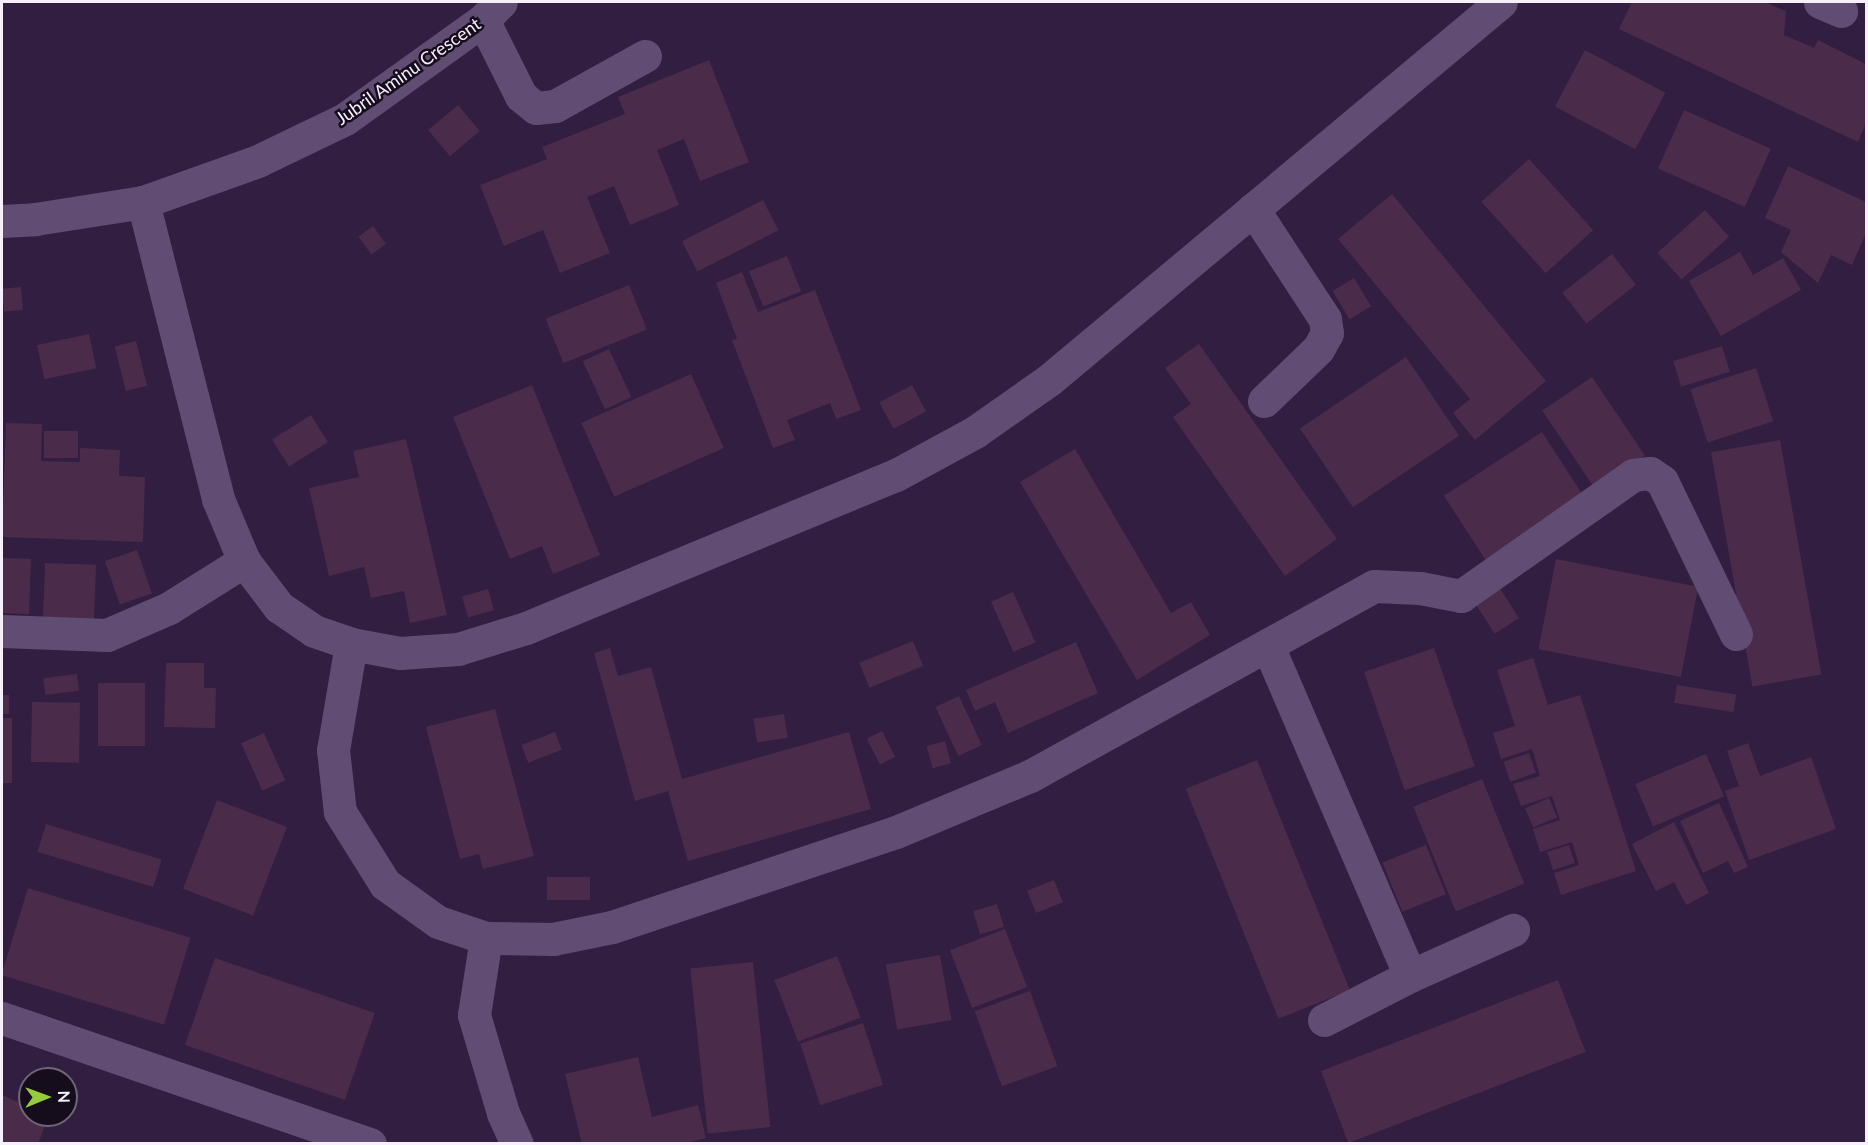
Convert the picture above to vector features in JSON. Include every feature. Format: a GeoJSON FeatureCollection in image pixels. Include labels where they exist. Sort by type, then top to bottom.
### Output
{"type":"FeatureCollection","features":[{"type":"Feature","properties":{"kind":"street"},"geometry":{"type":"LineString","coordinates":[[143,202],[218,500],[244,561],[279,606],[314,631],[351,644],[400,653],[447,650],[526,628],[896,475],[975,432],[1049,380],[1501,2]]}},
{"type":"Feature","properties":{"kind":"street"},"geometry":{"type":"LineString","coordinates":[[492,11],[521,96],[536,108],[555,106],[645,56]]}},
{"type":"Feature","properties":{"kind":"street","name":"Jubril Aminu Crescent"},"geometry":{"type":"LineString","coordinates":[[2,220],[35,219],[143,202],[258,161],[345,119],[492,11]]}},
{"type":"Feature","properties":{"kind":"street"},"geometry":{"type":"LineString","coordinates":[[1253,209],[1325,319],[1327,333],[1318,349],[1264,401]]}},
{"type":"Feature","properties":{"kind":"street"},"geometry":{"type":"LineString","coordinates":[[351,644],[333,750],[340,812],[385,884],[438,922],[486,938],[553,939],[612,927],[896,832],[1030,776],[1374,586],[1420,588],[1461,596],[1633,475],[1650,473],[1662,481],[1736,634]]}},
{"type":"Feature","properties":{"kind":"street"},"geometry":{"type":"LineString","coordinates":[[2,631],[106,635],[169,608],[244,561]]}},
{"type":"Feature","properties":{"kind":"street"},"geometry":{"type":"LineString","coordinates":[[1268,646],[1410,976]]}},
{"type":"Feature","properties":{"kind":"street"},"geometry":{"type":"LineString","coordinates":[[1324,1020],[1410,976],[1513,930]]}},
{"type":"Feature","properties":{"kind":"street"},"geometry":{"type":"LineString","coordinates":[[486,938],[474,1015],[503,1113],[517,1143]]}},
{"type":"Feature","properties":{"kind":"street"},"geometry":{"type":"LineString","coordinates":[[2,1018],[370,1143]]}},
{"type":"Feature","properties":{"kind":"building"},"geometry":{"type":"Polygon","coordinates":[[[1632,2],[1764,2],[1786,11],[1784,35],[1814,48],[1818,40],[1866,64],[1866,123],[1858,142],[1619,29],[1632,2]]]}},
{"type":"Feature","properties":{"kind":"building"},"geometry":{"type":"Polygon","coordinates":[[[1585,50],[1665,93],[1635,149],[1555,107],[1585,50]]]}},
{"type":"Feature","properties":{"kind":"building"},"geometry":{"type":"Polygon","coordinates":[[[709,60],[749,162],[700,181],[684,139],[657,150],[679,205],[630,225],[614,186],[587,197],[610,253],[560,273],[543,230],[504,246],[480,185],[547,159],[542,147],[625,114],[618,97],[709,60]]]}},
{"type":"Feature","properties":{"kind":"building"},"geometry":{"type":"Polygon","coordinates":[[[458,105],[480,131],[450,156],[428,130],[458,105]]]}},
{"type":"Feature","properties":{"kind":"building"},"geometry":{"type":"Polygon","coordinates":[[[1684,110],[1771,149],[1745,207],[1658,168],[1684,110]]]}},
{"type":"Feature","properties":{"kind":"building"},"geometry":{"type":"Polygon","coordinates":[[[1529,159],[1593,230],[1546,273],[1481,202],[1529,159]]]}},
{"type":"Feature","properties":{"kind":"building"},"geometry":{"type":"Polygon","coordinates":[[[1788,166],[1866,202],[1866,233],[1852,265],[1831,255],[1818,283],[1781,252],[1791,230],[1765,218],[1788,166]]]}},
{"type":"Feature","properties":{"kind":"building"},"geometry":{"type":"Polygon","coordinates":[[[1392,194],[1546,381],[1475,440],[1453,413],[1470,399],[1338,239],[1392,194]]]}},
{"type":"Feature","properties":{"kind":"building"},"geometry":{"type":"Polygon","coordinates":[[[763,200],[778,230],[697,272],[682,241],[763,200]]]}},
{"type":"Feature","properties":{"kind":"building"},"geometry":{"type":"Polygon","coordinates":[[[1705,210],[1729,237],[1682,280],[1657,253],[1705,210]]]}},
{"type":"Feature","properties":{"kind":"building"},"geometry":{"type":"Polygon","coordinates":[[[373,226],[386,244],[371,254],[358,237],[373,226]]]}},
{"type":"Feature","properties":{"kind":"building"},"geometry":{"type":"Polygon","coordinates":[[[1740,252],[1753,275],[1783,258],[1801,290],[1721,336],[1689,281],[1740,252]]]}},
{"type":"Feature","properties":{"kind":"building"},"geometry":{"type":"Polygon","coordinates":[[[1612,254],[1636,285],[1586,324],[1562,293],[1612,254]]]}},
{"type":"Feature","properties":{"kind":"building"},"geometry":{"type":"Polygon","coordinates":[[[787,256],[801,291],[763,307],[749,271],[787,256]]]}},
{"type":"Feature","properties":{"kind":"building"},"geometry":{"type":"Polygon","coordinates":[[[742,272],[758,312],[815,290],[861,410],[836,419],[830,403],[787,420],[795,440],[773,448],[732,340],[737,339],[716,283],[742,272]]]}},
{"type":"Feature","properties":{"kind":"building"},"geometry":{"type":"Polygon","coordinates":[[[1354,278],[1371,306],[1350,319],[1333,291],[1354,278]]]}},
{"type":"Feature","properties":{"kind":"building"},"geometry":{"type":"Polygon","coordinates":[[[629,285],[647,330],[564,363],[546,319],[629,285]]]}},
{"type":"Feature","properties":{"kind":"building"},"geometry":{"type":"Polygon","coordinates":[[[21,287],[23,310],[4,312],[2,289],[21,287]]]}},
{"type":"Feature","properties":{"kind":"building"},"geometry":{"type":"Polygon","coordinates":[[[89,334],[96,368],[44,379],[37,345],[89,334]]]}},
{"type":"Feature","properties":{"kind":"building"},"geometry":{"type":"Polygon","coordinates":[[[136,341],[147,386],[126,391],[115,346],[136,341]]]}},
{"type":"Feature","properties":{"kind":"building"},"geometry":{"type":"Polygon","coordinates":[[[1199,344],[1337,539],[1285,576],[1173,417],[1191,404],[1165,368],[1199,344]]]}},
{"type":"Feature","properties":{"kind":"building"},"geometry":{"type":"Polygon","coordinates":[[[1722,346],[1730,372],[1681,387],[1673,361],[1722,346]]]}},
{"type":"Feature","properties":{"kind":"building"},"geometry":{"type":"Polygon","coordinates":[[[609,349],[631,397],[605,409],[583,361],[609,349]]]}},
{"type":"Feature","properties":{"kind":"building"},"geometry":{"type":"Polygon","coordinates":[[[1406,357],[1459,436],[1353,507],[1300,429],[1406,357]]]}},
{"type":"Feature","properties":{"kind":"building"},"geometry":{"type":"Polygon","coordinates":[[[1756,368],[1773,421],[1708,443],[1690,389],[1756,368]]]}},
{"type":"Feature","properties":{"kind":"building"},"geometry":{"type":"Polygon","coordinates":[[[691,374],[724,448],[614,497],[581,423],[691,374]]]}},
{"type":"Feature","properties":{"kind":"building"},"geometry":{"type":"Polygon","coordinates":[[[1592,377],[1645,456],[1595,489],[1542,411],[1592,377]]]}},
{"type":"Feature","properties":{"kind":"building"},"geometry":{"type":"Polygon","coordinates":[[[532,385],[600,555],[553,574],[542,546],[510,559],[453,417],[532,385]]]}},
{"type":"Feature","properties":{"kind":"building"},"geometry":{"type":"Polygon","coordinates":[[[912,385],[926,411],[893,429],[879,402],[912,385]]]}},
{"type":"Feature","properties":{"kind":"building"},"geometry":{"type":"Polygon","coordinates":[[[311,415],[328,442],[289,467],[272,439],[311,415]]]}},
{"type":"Feature","properties":{"kind":"building"},"geometry":{"type":"Polygon","coordinates":[[[6,423],[42,424],[41,461],[80,462],[80,448],[120,450],[119,476],[145,477],[143,542],[2,537],[6,423]]]}},
{"type":"Feature","properties":{"kind":"building"},"geometry":{"type":"Polygon","coordinates":[[[44,431],[78,431],[78,458],[44,458],[44,431]]]}},
{"type":"Feature","properties":{"kind":"building"},"geometry":{"type":"Polygon","coordinates":[[[1542,432],[1584,497],[1486,561],[1444,496],[1542,432]]]}},
{"type":"Feature","properties":{"kind":"building"},"geometry":{"type":"Polygon","coordinates":[[[406,439],[447,615],[410,623],[404,591],[371,598],[364,567],[329,576],[309,488],[359,477],[353,451],[406,439]]]}},
{"type":"Feature","properties":{"kind":"building"},"geometry":{"type":"Polygon","coordinates":[[[1780,440],[1821,674],[1752,687],[1711,452],[1780,440]]]}},
{"type":"Feature","properties":{"kind":"building"},"geometry":{"type":"Polygon","coordinates":[[[1075,449],[1171,613],[1191,602],[1210,635],[1137,680],[1020,482],[1075,449]]]}},
{"type":"Feature","properties":{"kind":"building"},"geometry":{"type":"Polygon","coordinates":[[[137,550],[152,593],[120,605],[105,561],[137,550]]]}},
{"type":"Feature","properties":{"kind":"building"},"geometry":{"type":"Polygon","coordinates":[[[2,558],[31,559],[29,614],[2,613],[2,558]]]}},
{"type":"Feature","properties":{"kind":"building"},"geometry":{"type":"Polygon","coordinates":[[[1556,559],[1698,587],[1681,677],[1538,649],[1556,559]]]}},
{"type":"Feature","properties":{"kind":"building"},"geometry":{"type":"Polygon","coordinates":[[[45,563],[96,565],[94,622],[43,620],[45,563]]]}},
{"type":"Feature","properties":{"kind":"building"},"geometry":{"type":"Polygon","coordinates":[[[1499,587],[1519,618],[1495,634],[1475,603],[1499,587]]]}},
{"type":"Feature","properties":{"kind":"building"},"geometry":{"type":"Polygon","coordinates":[[[488,589],[494,610],[468,618],[462,596],[488,589]]]}},
{"type":"Feature","properties":{"kind":"building"},"geometry":{"type":"Polygon","coordinates":[[[1013,592],[1035,642],[1013,652],[991,602],[1013,592]]]}},
{"type":"Feature","properties":{"kind":"building"},"geometry":{"type":"Polygon","coordinates":[[[913,641],[923,666],[869,688],[859,663],[913,641]]]}},
{"type":"Feature","properties":{"kind":"building"},"geometry":{"type":"Polygon","coordinates":[[[1076,642],[1098,693],[1008,733],[995,702],[975,711],[966,690],[1076,642]]]}},
{"type":"Feature","properties":{"kind":"building"},"geometry":{"type":"Polygon","coordinates":[[[610,648],[618,676],[651,667],[682,779],[849,732],[871,809],[688,861],[668,791],[635,801],[594,653],[610,648]]]}},
{"type":"Feature","properties":{"kind":"building"},"geometry":{"type":"Polygon","coordinates":[[[1434,648],[1475,766],[1405,790],[1364,672],[1434,648]]]}},
{"type":"Feature","properties":{"kind":"building"},"geometry":{"type":"Polygon","coordinates":[[[1533,658],[1548,705],[1580,695],[1636,871],[1561,895],[1554,873],[1579,865],[1572,842],[1540,852],[1533,829],[1560,820],[1552,796],[1521,806],[1513,784],[1540,776],[1532,749],[1501,759],[1493,733],[1515,726],[1497,670],[1533,658]]]}},
{"type":"Feature","properties":{"kind":"building"},"geometry":{"type":"Polygon","coordinates":[[[166,663],[204,663],[204,688],[216,688],[215,728],[164,727],[166,663]]]}},
{"type":"Feature","properties":{"kind":"building"},"geometry":{"type":"Polygon","coordinates":[[[77,674],[79,691],[45,695],[43,678],[77,674]]]}},
{"type":"Feature","properties":{"kind":"building"},"geometry":{"type":"Polygon","coordinates":[[[98,683],[145,683],[145,746],[98,746],[98,683]]]}},
{"type":"Feature","properties":{"kind":"building"},"geometry":{"type":"Polygon","coordinates":[[[1677,685],[1736,694],[1733,712],[1674,703],[1677,685]]]}},
{"type":"Feature","properties":{"kind":"building"},"geometry":{"type":"Polygon","coordinates":[[[2,695],[9,695],[9,714],[2,714],[2,695]]]}},
{"type":"Feature","properties":{"kind":"building"},"geometry":{"type":"Polygon","coordinates":[[[959,696],[982,745],[958,756],[935,707],[959,696]]]}},
{"type":"Feature","properties":{"kind":"building"},"geometry":{"type":"Polygon","coordinates":[[[32,702],[80,703],[79,763],[31,762],[32,702]]]}},
{"type":"Feature","properties":{"kind":"building"},"geometry":{"type":"Polygon","coordinates":[[[495,709],[534,856],[483,869],[479,854],[460,859],[426,727],[495,709]]]}},
{"type":"Feature","properties":{"kind":"building"},"geometry":{"type":"Polygon","coordinates":[[[784,714],[788,738],[757,743],[753,719],[784,714]]]}},
{"type":"Feature","properties":{"kind":"building"},"geometry":{"type":"Polygon","coordinates":[[[2,718],[12,718],[12,783],[2,783],[2,718]]]}},
{"type":"Feature","properties":{"kind":"building"},"geometry":{"type":"Polygon","coordinates":[[[882,731],[895,757],[880,765],[867,739],[882,731]]]}},
{"type":"Feature","properties":{"kind":"building"},"geometry":{"type":"Polygon","coordinates":[[[555,732],[562,750],[528,763],[521,745],[555,732]]]}},
{"type":"Feature","properties":{"kind":"building"},"geometry":{"type":"Polygon","coordinates":[[[264,733],[285,781],[262,791],[241,743],[264,733]]]}},
{"type":"Feature","properties":{"kind":"building"},"geometry":{"type":"Polygon","coordinates":[[[945,741],[951,763],[933,768],[927,746],[945,741]]]}},
{"type":"Feature","properties":{"kind":"building"},"geometry":{"type":"Polygon","coordinates":[[[1748,743],[1760,776],[1811,757],[1836,829],[1749,860],[1725,791],[1739,786],[1727,751],[1748,743]]]}},
{"type":"Feature","properties":{"kind":"building"},"geometry":{"type":"Polygon","coordinates":[[[1529,753],[1536,773],[1510,782],[1503,762],[1529,753]]]}},
{"type":"Feature","properties":{"kind":"building"},"geometry":{"type":"Polygon","coordinates":[[[1706,754],[1724,796],[1653,826],[1635,784],[1706,754]]]}},
{"type":"Feature","properties":{"kind":"building"},"geometry":{"type":"Polygon","coordinates":[[[1257,760],[1350,990],[1279,1019],[1186,789],[1257,760]]]}},
{"type":"Feature","properties":{"kind":"building"},"geometry":{"type":"Polygon","coordinates":[[[1482,779],[1524,884],[1456,911],[1413,807],[1482,779]]]}},
{"type":"Feature","properties":{"kind":"building"},"geometry":{"type":"Polygon","coordinates":[[[1549,798],[1557,817],[1533,827],[1525,808],[1549,798]]]}},
{"type":"Feature","properties":{"kind":"building"},"geometry":{"type":"Polygon","coordinates":[[[217,800],[287,827],[253,916],[183,889],[217,800]]]}},
{"type":"Feature","properties":{"kind":"building"},"geometry":{"type":"Polygon","coordinates":[[[1719,803],[1748,867],[1734,873],[1728,861],[1703,873],[1680,821],[1719,803]]]}},
{"type":"Feature","properties":{"kind":"building"},"geometry":{"type":"Polygon","coordinates":[[[1674,822],[1709,893],[1686,905],[1674,882],[1656,891],[1632,844],[1674,822]]]}},
{"type":"Feature","properties":{"kind":"building"},"geometry":{"type":"Polygon","coordinates":[[[46,824],[162,859],[153,887],[38,852],[46,824]]]}},
{"type":"Feature","properties":{"kind":"building"},"geometry":{"type":"Polygon","coordinates":[[[1426,845],[1446,894],[1402,912],[1382,863],[1426,845]]]}},
{"type":"Feature","properties":{"kind":"building"},"geometry":{"type":"Polygon","coordinates":[[[1569,845],[1575,863],[1553,870],[1547,852],[1569,845]]]}},
{"type":"Feature","properties":{"kind":"building"},"geometry":{"type":"Polygon","coordinates":[[[547,877],[590,877],[590,900],[547,900],[547,877]]]}},
{"type":"Feature","properties":{"kind":"building"},"geometry":{"type":"Polygon","coordinates":[[[1054,880],[1063,902],[1036,913],[1027,891],[1054,880]]]}},
{"type":"Feature","properties":{"kind":"building"},"geometry":{"type":"Polygon","coordinates":[[[28,888],[191,938],[164,1025],[2,975],[28,888]]]}},
{"type":"Feature","properties":{"kind":"building"},"geometry":{"type":"Polygon","coordinates":[[[997,904],[1004,927],[980,934],[973,911],[997,904]]]}},
{"type":"Feature","properties":{"kind":"building"},"geometry":{"type":"Polygon","coordinates":[[[1005,929],[1027,987],[972,1008],[950,950],[1005,929]]]}},
{"type":"Feature","properties":{"kind":"building"},"geometry":{"type":"Polygon","coordinates":[[[940,955],[951,1020],[897,1030],[886,965],[940,955]]]}},
{"type":"Feature","properties":{"kind":"building"},"geometry":{"type":"Polygon","coordinates":[[[837,956],[861,1018],[798,1042],[774,980],[837,956]]]}},
{"type":"Feature","properties":{"kind":"building"},"geometry":{"type":"Polygon","coordinates":[[[215,958],[375,1013],[345,1100],[185,1045],[215,958]]]}},
{"type":"Feature","properties":{"kind":"building"},"geometry":{"type":"Polygon","coordinates":[[[753,962],[770,1127],[708,1134],[690,969],[753,962]]]}},
{"type":"Feature","properties":{"kind":"building"},"geometry":{"type":"Polygon","coordinates":[[[1558,980],[1586,1052],[1348,1143],[1321,1071],[1558,980]]]}},
{"type":"Feature","properties":{"kind":"building"},"geometry":{"type":"Polygon","coordinates":[[[1030,991],[1057,1066],[1002,1086],[975,1011],[1030,991]]]}},
{"type":"Feature","properties":{"kind":"building"},"geometry":{"type":"Polygon","coordinates":[[[863,1023],[883,1085],[820,1105],[800,1043],[863,1023]]]}},
{"type":"Feature","properties":{"kind":"building"},"geometry":{"type":"Polygon","coordinates":[[[638,1057],[652,1117],[698,1105],[706,1138],[683,1144],[582,1144],[565,1074],[638,1057]]]}},
{"type":"Feature","properties":{"kind":"building"},"geometry":{"type":"Polygon","coordinates":[[[2,1095],[18,1102],[18,1127],[44,1127],[38,1144],[2,1144],[2,1095]]]}}]}
